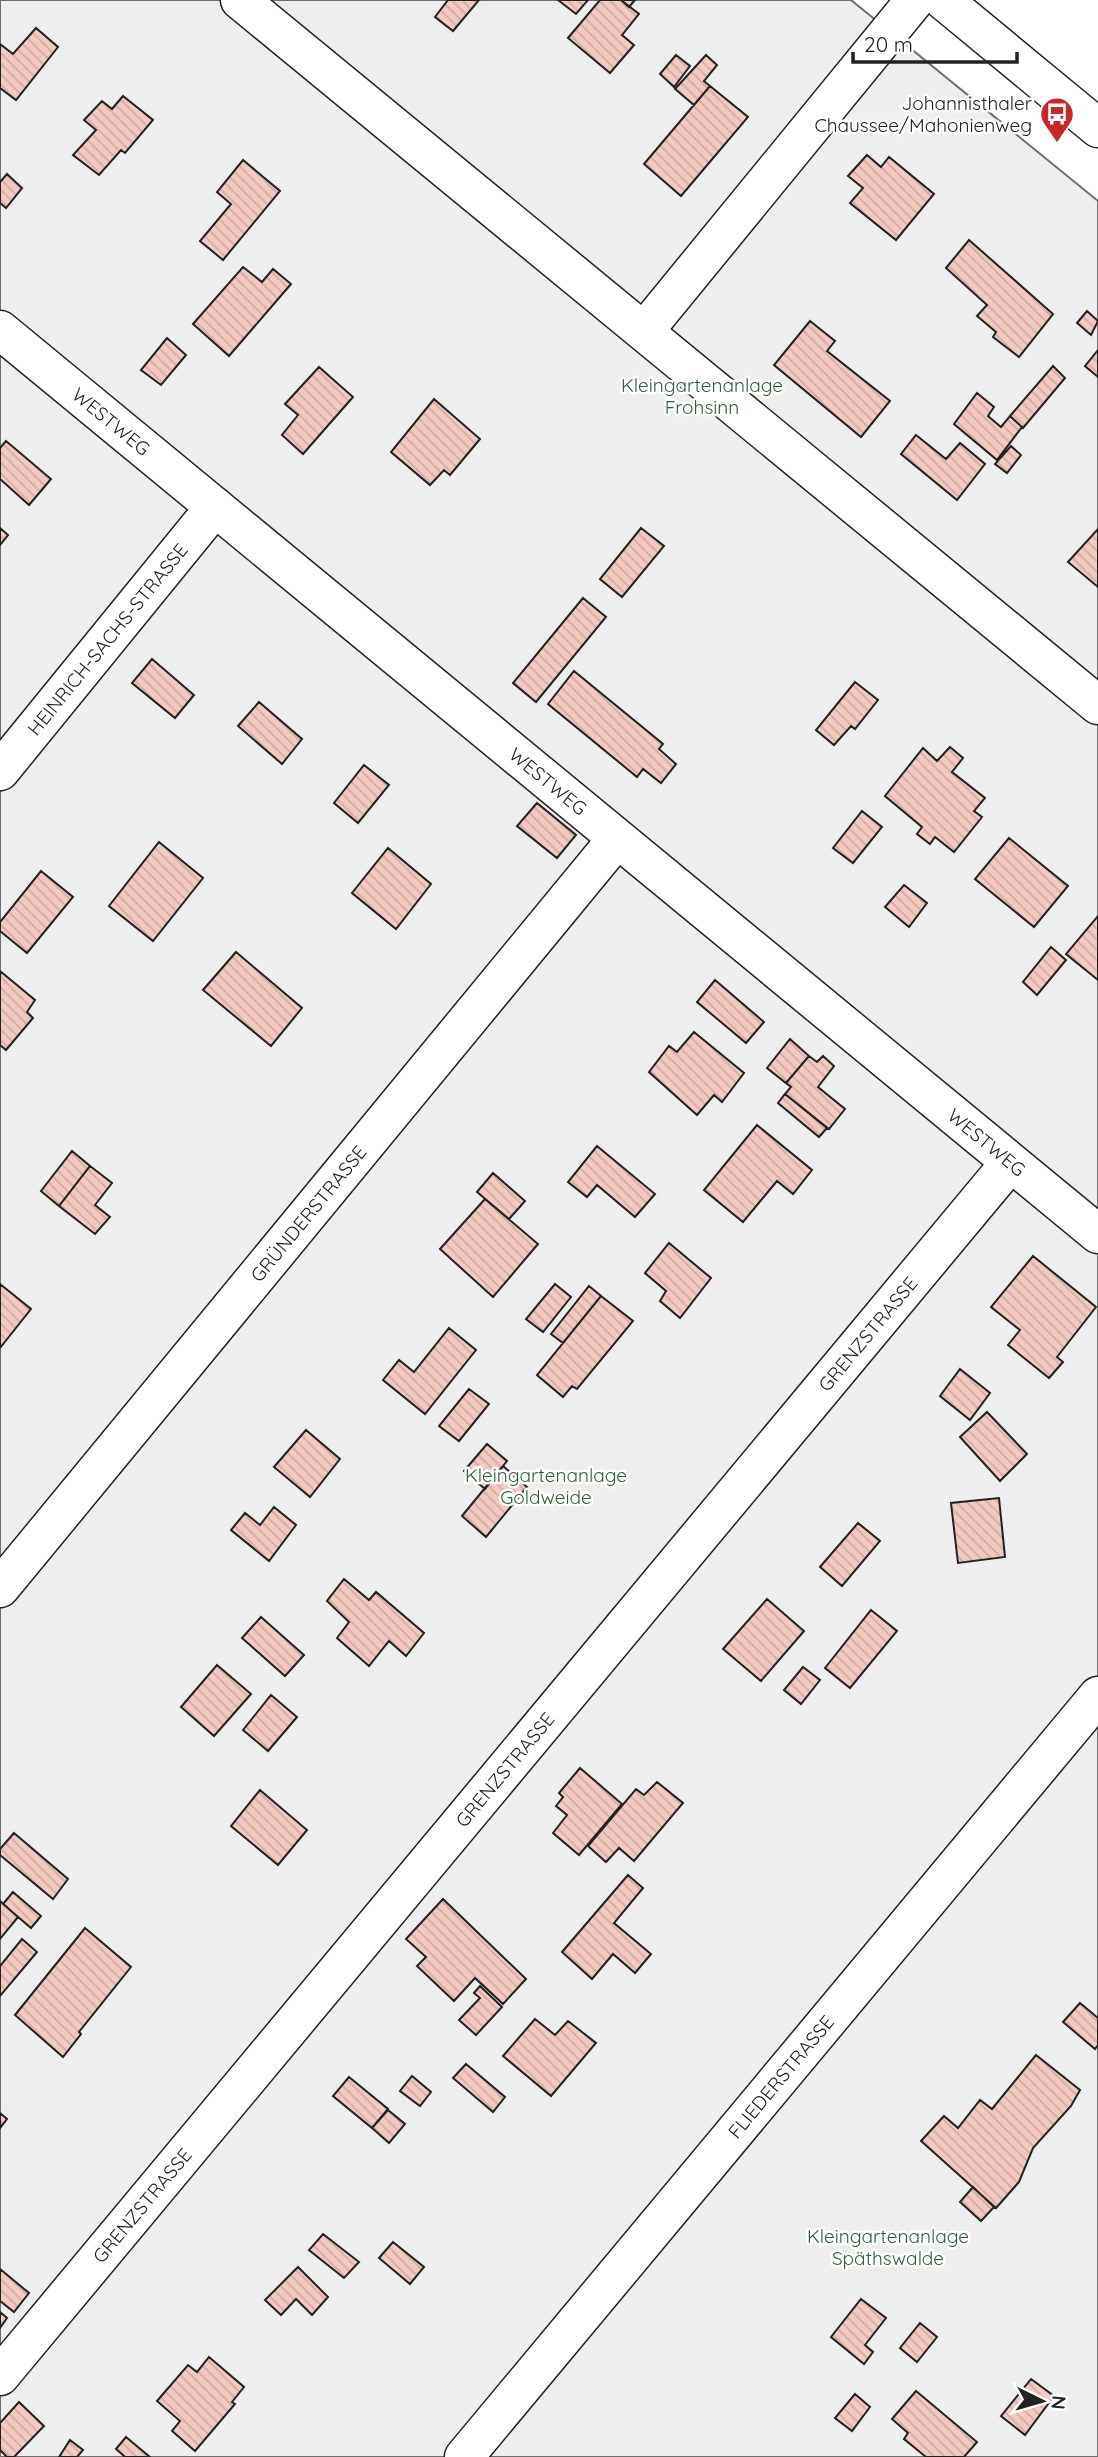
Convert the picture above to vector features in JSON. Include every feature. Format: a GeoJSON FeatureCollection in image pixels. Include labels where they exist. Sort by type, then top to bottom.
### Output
{"type":"FeatureCollection","features":[{"type":"Feature","properties":{"kind":"street"},"geometry":{"type":"LineString","coordinates":[[240,0],[645,330],[1098,705]]}},
{"type":"Feature","properties":{"kind":"street"},"geometry":{"type":"LineString","coordinates":[[645,330],[915,0]]}},
{"type":"Feature","properties":{"kind":"street"},"geometry":{"type":"LineString","coordinates":[[943,0],[1098,128]]}},
{"type":"Feature","properties":{"kind":"street","name":"WESTWEG"},"geometry":{"type":"LineString","coordinates":[[0,330],[616,840],[1098,1234]]}},
{"type":"Feature","properties":{"kind":"street","name":"HEINRICH-SACHS-STRASSE"},"geometry":{"type":"LineString","coordinates":[[0,771],[215,507]]}},
{"type":"Feature","properties":{"kind":"street","name":"GRÜNDERSTRASSE"},"geometry":{"type":"LineString","coordinates":[[0,1588],[616,840]]}},
{"type":"Feature","properties":{"kind":"street","name":"GRENZSTRASSE"},"geometry":{"type":"LineString","coordinates":[[0,2376],[1010,1163]]}},
{"type":"Feature","properties":{"kind":"street","name":"FLIEDERSTRASSE"},"geometry":{"type":"LineString","coordinates":[[464,2457],[1098,1696]]}},
{"type":"Feature","properties":{"kind":"green space"},"geometry":{"type":"Polygon","coordinates":[[[0,0],[851,0],[1098,201],[1098,2457],[0,2457],[0,0]]]}},
{"type":"Feature","properties":{"kind":"building"},"geometry":{"type":"Polygon","coordinates":[[[448,0],[479,0],[453,31],[435,17],[448,0]]]}},
{"type":"Feature","properties":{"kind":"building"},"geometry":{"type":"Polygon","coordinates":[[[558,0],[588,0],[576,14],[558,0]]]}},
{"type":"Feature","properties":{"kind":"building"},"geometry":{"type":"Polygon","coordinates":[[[600,0],[621,0],[639,14],[622,35],[634,45],[610,73],[568,38],[600,0]]]}},
{"type":"Feature","properties":{"kind":"building"},"geometry":{"type":"Polygon","coordinates":[[[621,0],[635,0],[629,7],[621,0]]]}},
{"type":"Feature","properties":{"kind":"building"},"geometry":{"type":"Polygon","coordinates":[[[36,28],[58,47],[16,100],[0,88],[0,44],[13,54],[36,28]]]}},
{"type":"Feature","properties":{"kind":"building"},"geometry":{"type":"Polygon","coordinates":[[[676,55],[690,66],[674,87],[660,74],[676,55]]]}},
{"type":"Feature","properties":{"kind":"building"},"geometry":{"type":"Polygon","coordinates":[[[706,55],[717,65],[704,81],[710,86],[694,105],[675,89],[706,55]]]}},
{"type":"Feature","properties":{"kind":"building"},"geometry":{"type":"Polygon","coordinates":[[[710,86],[748,117],[681,196],[644,164],[710,86]]]}},
{"type":"Feature","properties":{"kind":"building"},"geometry":{"type":"Polygon","coordinates":[[[123,96],[153,120],[125,153],[121,150],[99,175],[73,155],[96,130],[84,120],[102,101],[112,109],[123,96]]]}},
{"type":"Feature","properties":{"kind":"building"},"geometry":{"type":"Polygon","coordinates":[[[867,155],[881,167],[889,157],[934,194],[896,240],[850,203],[863,188],[848,176],[867,155]]]}},
{"type":"Feature","properties":{"kind":"building"},"geometry":{"type":"Polygon","coordinates":[[[243,160],[280,191],[223,260],[200,241],[231,204],[217,192],[243,160]]]}},
{"type":"Feature","properties":{"kind":"building"},"geometry":{"type":"Polygon","coordinates":[[[7,174],[22,188],[6,208],[0,203],[0,182],[7,174]]]}},
{"type":"Feature","properties":{"kind":"building"},"geometry":{"type":"Polygon","coordinates":[[[969,240],[1053,314],[1019,357],[993,337],[996,332],[977,316],[987,305],[946,268],[969,240]]]}},
{"type":"Feature","properties":{"kind":"building"},"geometry":{"type":"Polygon","coordinates":[[[243,267],[262,282],[273,269],[291,284],[229,356],[193,324],[243,267]]]}},
{"type":"Feature","properties":{"kind":"building"},"geometry":{"type":"Polygon","coordinates":[[[1087,311],[1098,321],[1091,335],[1077,323],[1087,311]]]}},
{"type":"Feature","properties":{"kind":"building"},"geometry":{"type":"Polygon","coordinates":[[[810,321],[835,341],[827,351],[890,401],[861,437],[774,365],[810,321]]]}},
{"type":"Feature","properties":{"kind":"building"},"geometry":{"type":"Polygon","coordinates":[[[167,338],[186,355],[161,385],[141,370],[167,338]]]}},
{"type":"Feature","properties":{"kind":"building"},"geometry":{"type":"Polygon","coordinates":[[[1098,350],[1098,377],[1085,366],[1098,350]]]}},
{"type":"Feature","properties":{"kind":"building"},"geometry":{"type":"Polygon","coordinates":[[[1053,366],[1065,378],[1023,428],[1010,416],[1053,366]]]}},
{"type":"Feature","properties":{"kind":"building"},"geometry":{"type":"Polygon","coordinates":[[[319,367],[353,397],[303,454],[282,435],[298,415],[285,404],[319,367]]]}},
{"type":"Feature","properties":{"kind":"building"},"geometry":{"type":"Polygon","coordinates":[[[977,393],[994,407],[988,416],[1001,427],[1010,416],[1022,427],[997,460],[954,424],[977,393]]]}},
{"type":"Feature","properties":{"kind":"building"},"geometry":{"type":"Polygon","coordinates":[[[434,399],[480,439],[450,475],[444,470],[430,485],[391,452],[434,399]]]}},
{"type":"Feature","properties":{"kind":"building"},"geometry":{"type":"Polygon","coordinates":[[[916,435],[946,459],[960,443],[985,464],[957,500],[901,454],[916,435]]]}},
{"type":"Feature","properties":{"kind":"building"},"geometry":{"type":"Polygon","coordinates":[[[6,441],[51,479],[29,505],[0,479],[0,448],[6,441]]]}},
{"type":"Feature","properties":{"kind":"building"},"geometry":{"type":"Polygon","coordinates":[[[1011,446],[1021,455],[1007,473],[995,464],[1011,446]]]}},
{"type":"Feature","properties":{"kind":"building"},"geometry":{"type":"Polygon","coordinates":[[[0,528],[8,535],[0,545],[0,528]]]}},
{"type":"Feature","properties":{"kind":"building"},"geometry":{"type":"Polygon","coordinates":[[[641,528],[664,546],[622,597],[600,579],[641,528]]]}},
{"type":"Feature","properties":{"kind":"building"},"geometry":{"type":"Polygon","coordinates":[[[1098,529],[1098,587],[1068,562],[1098,529]]]}},
{"type":"Feature","properties":{"kind":"building"},"geometry":{"type":"Polygon","coordinates":[[[583,598],[606,617],[536,702],[513,683],[583,598]]]}},
{"type":"Feature","properties":{"kind":"building"},"geometry":{"type":"Polygon","coordinates":[[[152,659],[194,695],[175,718],[132,683],[152,659]]]}},
{"type":"Feature","properties":{"kind":"building"},"geometry":{"type":"Polygon","coordinates":[[[574,671],[663,744],[659,749],[676,764],[661,783],[643,769],[637,777],[548,704],[574,671]]]}},
{"type":"Feature","properties":{"kind":"building"},"geometry":{"type":"Polygon","coordinates":[[[855,682],[878,700],[855,729],[851,726],[834,745],[816,730],[855,682]]]}},
{"type":"Feature","properties":{"kind":"building"},"geometry":{"type":"Polygon","coordinates":[[[259,702],[302,739],[282,764],[238,726],[259,702]]]}},
{"type":"Feature","properties":{"kind":"building"},"geometry":{"type":"Polygon","coordinates":[[[950,747],[963,758],[952,772],[985,798],[974,811],[982,817],[954,852],[935,837],[930,844],[917,834],[922,827],[885,796],[923,748],[937,761],[950,747]]]}},
{"type":"Feature","properties":{"kind":"building"},"geometry":{"type":"Polygon","coordinates":[[[364,765],[389,785],[358,823],[334,803],[364,765]]]}},
{"type":"Feature","properties":{"kind":"building"},"geometry":{"type":"Polygon","coordinates":[[[537,803],[576,835],[557,858],[517,826],[537,803]]]}},
{"type":"Feature","properties":{"kind":"building"},"geometry":{"type":"Polygon","coordinates":[[[862,811],[882,827],[853,863],[833,848],[862,811]]]}},
{"type":"Feature","properties":{"kind":"building"},"geometry":{"type":"Polygon","coordinates":[[[1009,838],[1068,886],[1034,927],[975,879],[1009,838]]]}},
{"type":"Feature","properties":{"kind":"building"},"geometry":{"type":"Polygon","coordinates":[[[159,842],[203,878],[153,941],[109,906],[159,842]]]}},
{"type":"Feature","properties":{"kind":"building"},"geometry":{"type":"Polygon","coordinates":[[[388,848],[431,884],[396,929],[352,893],[388,848]]]}},
{"type":"Feature","properties":{"kind":"building"},"geometry":{"type":"Polygon","coordinates":[[[41,871],[73,897],[27,953],[0,931],[0,922],[41,871]]]}},
{"type":"Feature","properties":{"kind":"building"},"geometry":{"type":"Polygon","coordinates":[[[904,885],[927,903],[909,927],[885,907],[904,885]]]}},
{"type":"Feature","properties":{"kind":"building"},"geometry":{"type":"Polygon","coordinates":[[[1098,916],[1098,980],[1066,954],[1098,916]]]}},
{"type":"Feature","properties":{"kind":"building"},"geometry":{"type":"Polygon","coordinates":[[[1051,947],[1066,960],[1037,995],[1023,982],[1051,947]]]}},
{"type":"Feature","properties":{"kind":"building"},"geometry":{"type":"Polygon","coordinates":[[[236,952],[302,1008],[271,1046],[203,990],[236,952]]]}},
{"type":"Feature","properties":{"kind":"building"},"geometry":{"type":"Polygon","coordinates":[[[0,971],[35,1000],[27,1012],[33,1018],[6,1050],[0,1045],[0,971]]]}},
{"type":"Feature","properties":{"kind":"building"},"geometry":{"type":"Polygon","coordinates":[[[715,980],[764,1022],[746,1043],[697,1002],[715,980]]]}},
{"type":"Feature","properties":{"kind":"building"},"geometry":{"type":"Polygon","coordinates":[[[694,1032],[744,1073],[722,1102],[714,1095],[697,1115],[649,1072],[669,1046],[677,1052],[694,1032]]]}},
{"type":"Feature","properties":{"kind":"building"},"geometry":{"type":"Polygon","coordinates":[[[790,1039],[809,1056],[786,1083],[767,1068],[790,1039]]]}},
{"type":"Feature","properties":{"kind":"building"},"geometry":{"type":"Polygon","coordinates":[[[809,1056],[817,1062],[823,1056],[834,1066],[818,1087],[845,1109],[829,1129],[785,1094],[791,1087],[786,1083],[809,1056]]]}},
{"type":"Feature","properties":{"kind":"building"},"geometry":{"type":"Polygon","coordinates":[[[785,1094],[827,1128],[819,1137],[778,1103],[785,1094]]]}},
{"type":"Feature","properties":{"kind":"building"},"geometry":{"type":"Polygon","coordinates":[[[757,1125],[812,1170],[793,1194],[777,1181],[743,1222],[704,1190],[757,1125]]]}},
{"type":"Feature","properties":{"kind":"building"},"geometry":{"type":"Polygon","coordinates":[[[597,1146],[655,1194],[635,1217],[597,1185],[587,1197],[568,1182],[597,1146]]]}},
{"type":"Feature","properties":{"kind":"building"},"geometry":{"type":"Polygon","coordinates":[[[72,1151],[90,1166],[59,1206],[41,1191],[72,1151]]]}},
{"type":"Feature","properties":{"kind":"building"},"geometry":{"type":"Polygon","coordinates":[[[90,1166],[112,1183],[95,1205],[110,1217],[95,1234],[59,1206],[90,1166]]]}},
{"type":"Feature","properties":{"kind":"building"},"geometry":{"type":"Polygon","coordinates":[[[493,1173],[525,1201],[509,1219],[477,1192],[493,1173]]]}},
{"type":"Feature","properties":{"kind":"building"},"geometry":{"type":"Polygon","coordinates":[[[485,1199],[538,1244],[493,1297],[440,1249],[485,1199]]]}},
{"type":"Feature","properties":{"kind":"building"},"geometry":{"type":"Polygon","coordinates":[[[669,1243],[711,1278],[680,1318],[660,1301],[666,1291],[645,1273],[669,1243]]]}},
{"type":"Feature","properties":{"kind":"building"},"geometry":{"type":"Polygon","coordinates":[[[1033,1256],[1096,1307],[1057,1357],[1063,1362],[1049,1378],[1008,1345],[1020,1330],[991,1307],[1033,1256]]]}},
{"type":"Feature","properties":{"kind":"building"},"geometry":{"type":"Polygon","coordinates":[[[0,1284],[31,1309],[0,1348],[0,1284]]]}},
{"type":"Feature","properties":{"kind":"building"},"geometry":{"type":"Polygon","coordinates":[[[555,1284],[571,1297],[543,1332],[526,1319],[555,1284]]]}},
{"type":"Feature","properties":{"kind":"building"},"geometry":{"type":"Polygon","coordinates":[[[589,1286],[601,1296],[563,1343],[551,1334],[589,1286]]]}},
{"type":"Feature","properties":{"kind":"building"},"geometry":{"type":"Polygon","coordinates":[[[601,1296],[633,1321],[577,1389],[572,1386],[563,1397],[537,1375],[601,1296]]]}},
{"type":"Feature","properties":{"kind":"building"},"geometry":{"type":"Polygon","coordinates":[[[449,1328],[476,1350],[425,1414],[383,1380],[399,1360],[414,1372],[449,1328]]]}},
{"type":"Feature","properties":{"kind":"building"},"geometry":{"type":"Polygon","coordinates":[[[960,1369],[990,1393],[970,1420],[940,1396],[960,1369]]]}},
{"type":"Feature","properties":{"kind":"building"},"geometry":{"type":"Polygon","coordinates":[[[469,1389],[489,1404],[459,1441],[439,1426],[469,1389]]]}},
{"type":"Feature","properties":{"kind":"building"},"geometry":{"type":"Polygon","coordinates":[[[987,1412],[1027,1454],[1000,1481],[960,1437],[987,1412]]]}},
{"type":"Feature","properties":{"kind":"building"},"geometry":{"type":"Polygon","coordinates":[[[306,1430],[340,1459],[310,1497],[274,1467],[306,1430]]]}},
{"type":"Feature","properties":{"kind":"building"},"geometry":{"type":"Polygon","coordinates":[[[487,1444],[507,1461],[485,1489],[464,1471],[487,1444]]]}},
{"type":"Feature","properties":{"kind":"building"},"geometry":{"type":"Polygon","coordinates":[[[503,1466],[527,1487],[486,1537],[462,1516],[503,1466]]]}},
{"type":"Feature","properties":{"kind":"building"},"geometry":{"type":"Polygon","coordinates":[[[999,1498],[1005,1557],[958,1563],[951,1503],[999,1498]]]}},
{"type":"Feature","properties":{"kind":"building"},"geometry":{"type":"Polygon","coordinates":[[[274,1507],[296,1525],[269,1561],[231,1530],[245,1513],[260,1525],[274,1507]]]}},
{"type":"Feature","properties":{"kind":"building"},"geometry":{"type":"Polygon","coordinates":[[[858,1523],[880,1541],[842,1586],[820,1567],[858,1523]]]}},
{"type":"Feature","properties":{"kind":"building"},"geometry":{"type":"Polygon","coordinates":[[[344,1579],[369,1600],[376,1592],[424,1633],[406,1656],[389,1641],[369,1666],[337,1638],[349,1622],[327,1601],[344,1579]]]}},
{"type":"Feature","properties":{"kind":"building"},"geometry":{"type":"Polygon","coordinates":[[[767,1599],[804,1631],[761,1681],[723,1649],[767,1599]]]}},
{"type":"Feature","properties":{"kind":"building"},"geometry":{"type":"Polygon","coordinates":[[[871,1610],[897,1631],[850,1688],[825,1668],[871,1610]]]}},
{"type":"Feature","properties":{"kind":"building"},"geometry":{"type":"Polygon","coordinates":[[[261,1617],[304,1655],[285,1676],[242,1638],[261,1617]]]}},
{"type":"Feature","properties":{"kind":"building"},"geometry":{"type":"Polygon","coordinates":[[[217,1665],[251,1694],[214,1736],[181,1707],[217,1665]]]}},
{"type":"Feature","properties":{"kind":"building"},"geometry":{"type":"Polygon","coordinates":[[[803,1667],[820,1680],[801,1704],[784,1690],[803,1667]]]}},
{"type":"Feature","properties":{"kind":"building"},"geometry":{"type":"Polygon","coordinates":[[[271,1695],[297,1717],[268,1751],[243,1730],[271,1695]]]}},
{"type":"Feature","properties":{"kind":"building"},"geometry":{"type":"Polygon","coordinates":[[[580,1768],[622,1804],[579,1855],[553,1833],[567,1815],[556,1806],[563,1797],[559,1793],[580,1768]]]}},
{"type":"Feature","properties":{"kind":"building"},"geometry":{"type":"Polygon","coordinates":[[[657,1782],[683,1803],[634,1861],[619,1848],[606,1862],[588,1846],[636,1789],[644,1795],[657,1782]]]}},
{"type":"Feature","properties":{"kind":"building"},"geometry":{"type":"Polygon","coordinates":[[[260,1790],[307,1830],[278,1865],[231,1826],[260,1790]]]}},
{"type":"Feature","properties":{"kind":"building"},"geometry":{"type":"Polygon","coordinates":[[[14,1833],[68,1879],[53,1899],[0,1855],[0,1849],[14,1833]]]}},
{"type":"Feature","properties":{"kind":"building"},"geometry":{"type":"Polygon","coordinates":[[[628,1875],[643,1888],[614,1923],[651,1954],[635,1973],[613,1954],[592,1979],[562,1952],[628,1875]]]}},
{"type":"Feature","properties":{"kind":"building"},"geometry":{"type":"Polygon","coordinates":[[[13,1892],[41,1916],[31,1928],[3,1904],[13,1892]]]}},
{"type":"Feature","properties":{"kind":"building"},"geometry":{"type":"Polygon","coordinates":[[[443,1899],[526,1979],[503,2004],[475,1978],[454,2001],[417,1966],[426,1957],[406,1939],[443,1899]]]}},
{"type":"Feature","properties":{"kind":"building"},"geometry":{"type":"Polygon","coordinates":[[[0,1901],[18,1917],[0,1939],[0,1901]]]}},
{"type":"Feature","properties":{"kind":"building"},"geometry":{"type":"Polygon","coordinates":[[[85,1928],[131,1967],[79,2032],[81,2034],[63,2057],[15,2015],[85,1928]]]}},
{"type":"Feature","properties":{"kind":"building"},"geometry":{"type":"Polygon","coordinates":[[[22,1939],[37,1952],[0,1996],[0,1966],[22,1939]]]}},
{"type":"Feature","properties":{"kind":"building"},"geometry":{"type":"Polygon","coordinates":[[[480,1986],[502,2007],[476,2035],[459,2020],[480,1998],[474,1993],[480,1986]]]}},
{"type":"Feature","properties":{"kind":"building"},"geometry":{"type":"Polygon","coordinates":[[[1080,2003],[1098,2018],[1098,2045],[1095,2049],[1063,2022],[1080,2003]]]}},
{"type":"Feature","properties":{"kind":"building"},"geometry":{"type":"Polygon","coordinates":[[[535,2019],[555,2035],[568,2021],[596,2043],[551,2096],[503,2056],[535,2019]]]}},
{"type":"Feature","properties":{"kind":"building"},"geometry":{"type":"Polygon","coordinates":[[[1036,2055],[1080,2090],[1071,2106],[1033,2148],[1019,2182],[996,2208],[921,2141],[944,2116],[958,2128],[980,2100],[992,2109],[1036,2055]]]}},
{"type":"Feature","properties":{"kind":"building"},"geometry":{"type":"Polygon","coordinates":[[[466,2064],[505,2097],[493,2112],[453,2078],[466,2064]]]}},
{"type":"Feature","properties":{"kind":"building"},"geometry":{"type":"Polygon","coordinates":[[[412,2076],[431,2092],[420,2106],[400,2091],[412,2076]]]}},
{"type":"Feature","properties":{"kind":"building"},"geometry":{"type":"Polygon","coordinates":[[[349,2077],[388,2109],[372,2128],[333,2096],[349,2077]]]}},
{"type":"Feature","properties":{"kind":"building"},"geometry":{"type":"Polygon","coordinates":[[[388,2110],[405,2124],[389,2143],[372,2128],[388,2110]]]}},
{"type":"Feature","properties":{"kind":"building"},"geometry":{"type":"Polygon","coordinates":[[[0,2113],[7,2119],[0,2128],[0,2113]]]}},
{"type":"Feature","properties":{"kind":"building"},"geometry":{"type":"Polygon","coordinates":[[[973,2187],[994,2207],[981,2221],[960,2202],[973,2187]]]}},
{"type":"Feature","properties":{"kind":"building"},"geometry":{"type":"Polygon","coordinates":[[[323,2234],[359,2262],[344,2278],[309,2250],[323,2234]]]}},
{"type":"Feature","properties":{"kind":"building"},"geometry":{"type":"Polygon","coordinates":[[[393,2242],[424,2267],[410,2284],[379,2258],[393,2242]]]}},
{"type":"Feature","properties":{"kind":"building"},"geometry":{"type":"Polygon","coordinates":[[[298,2267],[328,2297],[312,2315],[296,2299],[281,2315],[265,2300],[298,2267]]]}},
{"type":"Feature","properties":{"kind":"building"},"geometry":{"type":"Polygon","coordinates":[[[0,2269],[29,2293],[14,2312],[0,2301],[0,2269]]]}},
{"type":"Feature","properties":{"kind":"building"},"geometry":{"type":"Polygon","coordinates":[[[861,2299],[886,2318],[865,2345],[873,2352],[864,2364],[831,2337],[861,2299]]]}},
{"type":"Feature","properties":{"kind":"building"},"geometry":{"type":"Polygon","coordinates":[[[0,2312],[7,2318],[0,2328],[0,2312]]]}},
{"type":"Feature","properties":{"kind":"building"},"geometry":{"type":"Polygon","coordinates":[[[920,2323],[937,2337],[917,2362],[900,2348],[920,2323]]]}},
{"type":"Feature","properties":{"kind":"building"},"geometry":{"type":"Polygon","coordinates":[[[209,2357],[244,2387],[232,2402],[235,2404],[195,2451],[172,2431],[180,2421],[157,2401],[188,2365],[197,2372],[209,2357]]]}},
{"type":"Feature","properties":{"kind":"building"},"geometry":{"type":"Polygon","coordinates":[[[1031,2379],[1054,2396],[1025,2435],[1001,2416],[1031,2379]]]}},
{"type":"Feature","properties":{"kind":"building"},"geometry":{"type":"Polygon","coordinates":[[[916,2391],[977,2442],[964,2457],[926,2457],[904,2439],[908,2433],[892,2419],[916,2391]]]}},
{"type":"Feature","properties":{"kind":"building"},"geometry":{"type":"Polygon","coordinates":[[[855,2394],[870,2407],[852,2431],[835,2418],[855,2394]]]}},
{"type":"Feature","properties":{"kind":"building"},"geometry":{"type":"Polygon","coordinates":[[[19,2402],[44,2426],[14,2457],[7,2457],[0,2450],[0,2423],[19,2402]]]}},
{"type":"Feature","properties":{"kind":"building"},"geometry":{"type":"Polygon","coordinates":[[[126,2437],[150,2457],[125,2457],[116,2449],[126,2437]]]}},
{"type":"Feature","properties":{"kind":"building"},"geometry":{"type":"Polygon","coordinates":[[[70,2440],[83,2450],[77,2457],[59,2457],[70,2440]]]}},
{"type":"Feature","properties":{"kind":"place","name":"Johannisthaler Chaussee/Mahonienweg"},"geometry":{"type":"Point","coordinates":[1057,144]}},
{"type":"Feature","properties":{"kind":"park label","name":"Kleingartenanlage Frohsinn"},"geometry":{"type":"Point","coordinates":[702,396]}},
{"type":"Feature","properties":{"kind":"park label","name":"Kleingartenanlage Goldweide"},"geometry":{"type":"Point","coordinates":[546,1486]}},
{"type":"Feature","properties":{"kind":"park label","name":"Kleingartenanlage Späthswalde"},"geometry":{"type":"Point","coordinates":[888,2247]}}]}
